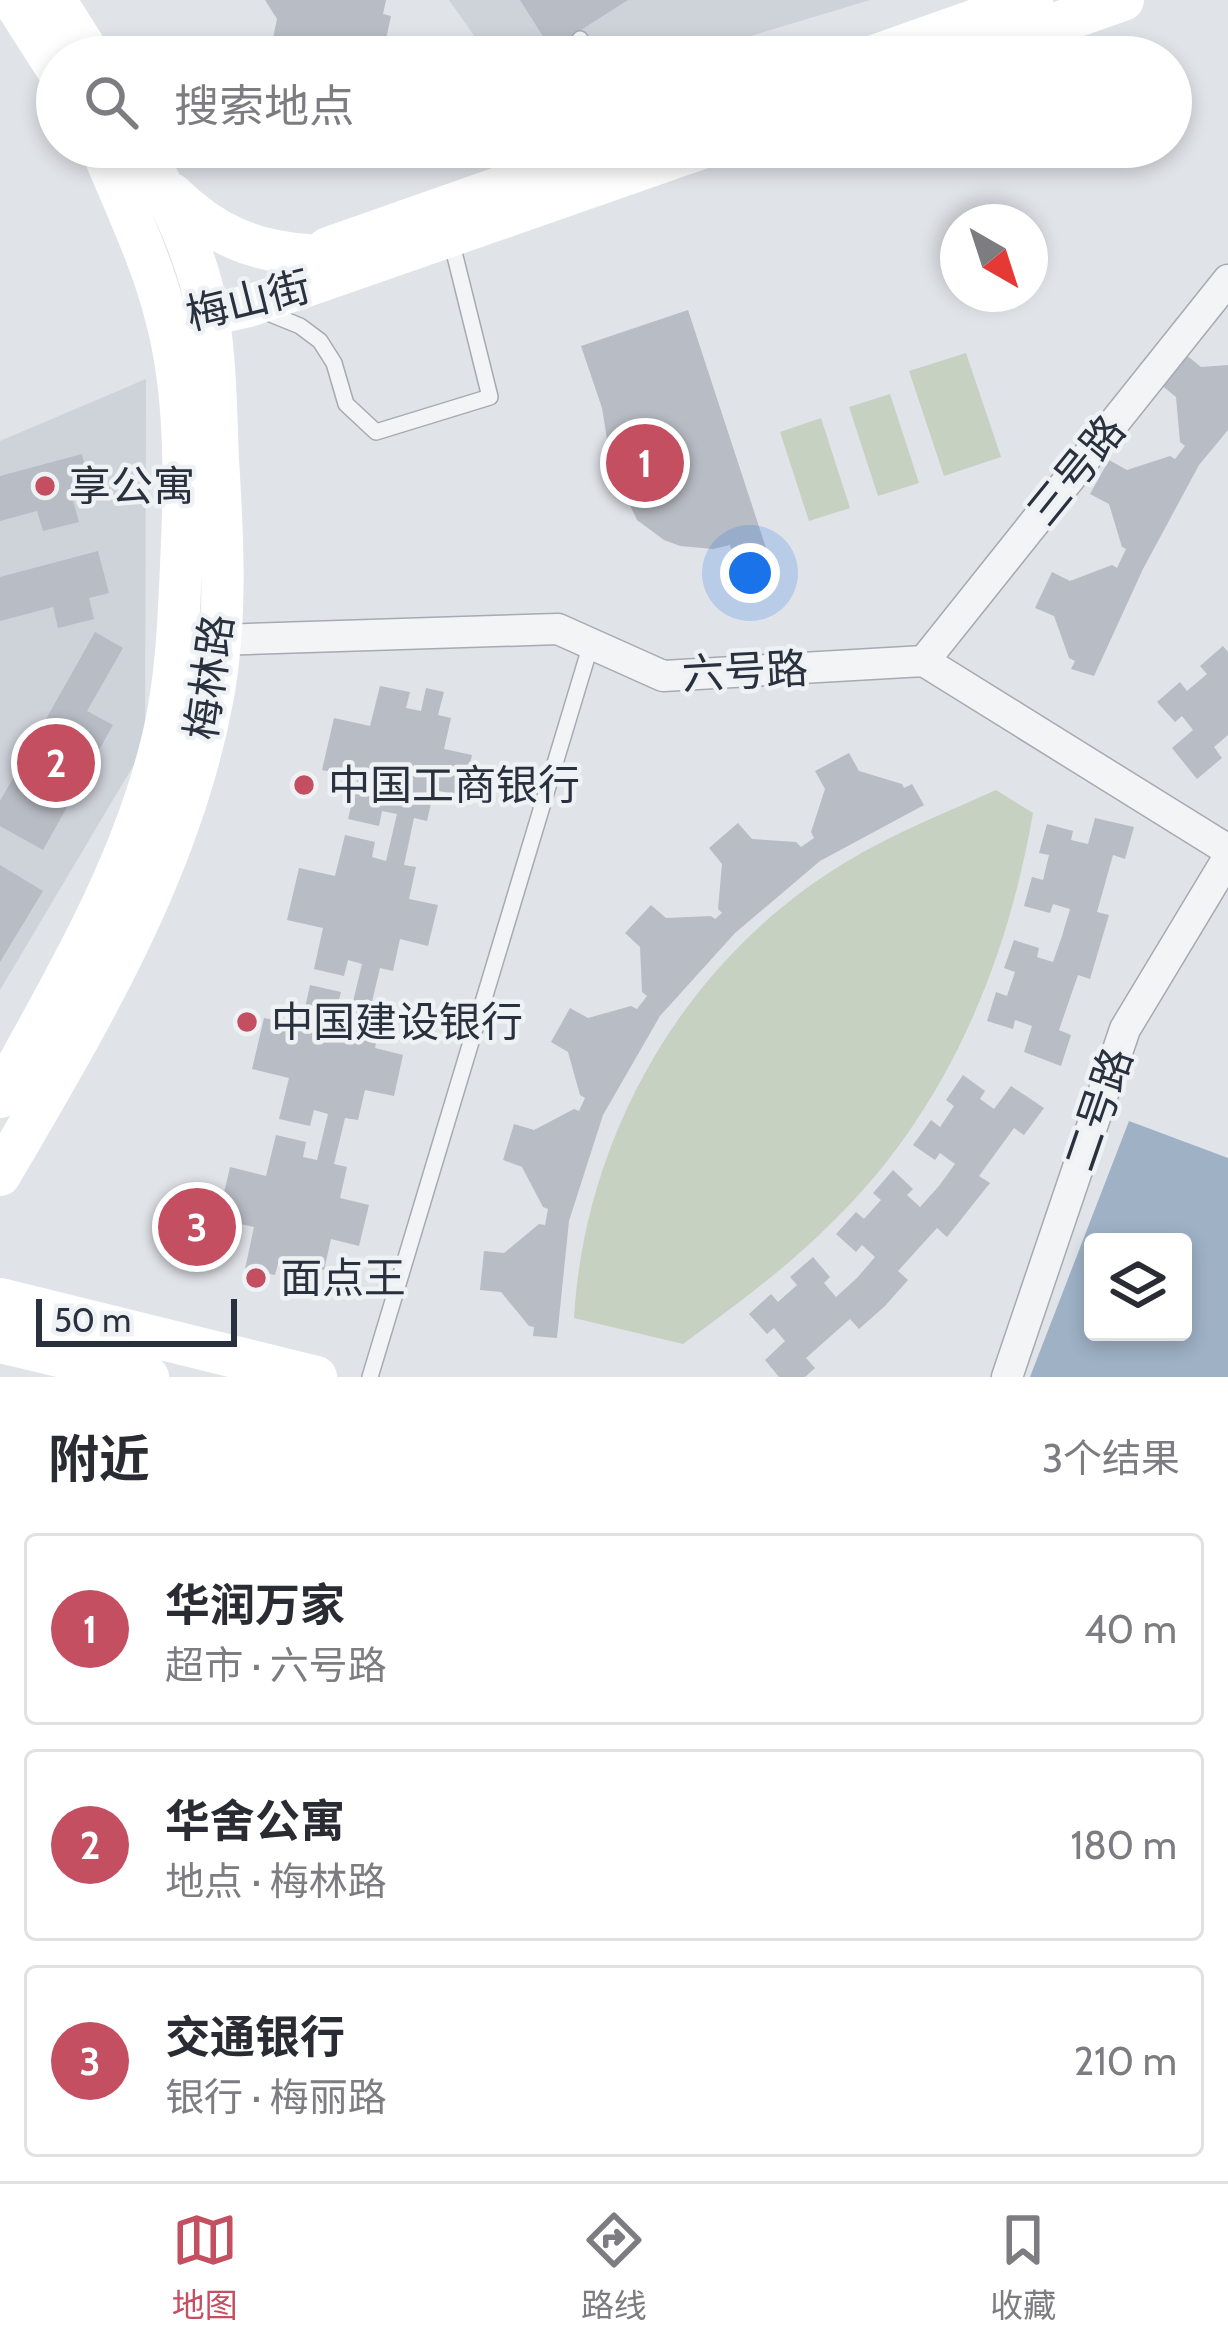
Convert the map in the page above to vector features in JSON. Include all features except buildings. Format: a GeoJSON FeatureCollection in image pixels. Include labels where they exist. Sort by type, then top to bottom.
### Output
{"type":"FeatureCollection","features":[{"type":"Feature","properties":{"kind":"main road"},"geometry":{"type":"LineString","coordinates":[[14,0],[36,36]]}},
{"type":"Feature","properties":{"kind":"main road"},"geometry":{"type":"LineString","coordinates":[[55,0],[78,36]]}},
{"type":"Feature","properties":{"kind":"main road"},"geometry":{"type":"LineString","coordinates":[[930,36],[1032,0]]}},
{"type":"Feature","properties":{"kind":"main road"},"geometry":{"type":"LineString","coordinates":[[1021,36],[1123,0]]}},
{"type":"Feature","properties":{"kind":"main road","name":"梅林路"},"geometry":{"type":"LineString","coordinates":[[110,168],[153,272],[207,310]]}},
{"type":"Feature","properties":{"kind":"main road","name":"梅林路"},"geometry":{"type":"LineString","coordinates":[[0,1175],[109,987],[152,894],[200,752],[214,693],[222,532],[207,310],[152,168]]}},
{"type":"Feature","properties":{"kind":"main road"},"geometry":{"type":"LineString","coordinates":[[154,168],[195,216],[226,238],[278,253],[308,255]]}},
{"type":"Feature","properties":{"kind":"main road","name":"梅山街"},"geometry":{"type":"LineString","coordinates":[[207,310],[308,255],[555,168]]}},
{"type":"Feature","properties":{"kind":"main road","name":"梅山街"},"geometry":{"type":"LineString","coordinates":[[207,310],[451,237],[646,168]]}},
{"type":"Feature","properties":{"kind":"main road","name":"梅林路"},"geometry":{"type":"LineString","coordinates":[[0,1097],[105,900],[140,812],[164,733],[176,660],[183,502],[180,424],[207,310]]}},
{"type":"Feature","properties":{"kind":"main road"},"geometry":{"type":"LineString","coordinates":[[0,1282],[19,1298],[57,1313]]}},
{"type":"Feature","properties":{"kind":"main road"},"geometry":{"type":"LineString","coordinates":[[0,1299],[316,1377]]}},
{"type":"Feature","properties":{"kind":"main road"},"geometry":{"type":"LineString","coordinates":[[6,1346],[148,1377]]}},
{"type":"Feature","properties":{"kind":"street","name":"三号路"},"geometry":{"type":"LineString","coordinates":[[923,661],[1228,280]]}},
{"type":"Feature","properties":{"kind":"street","name":"六号路"},"geometry":{"type":"LineString","coordinates":[[218,640],[559,629],[663,676],[923,661]]}},
{"type":"Feature","properties":{"kind":"street"},"geometry":{"type":"LineString","coordinates":[[923,661],[1228,854]]}},
{"type":"Feature","properties":{"kind":"street","name":"二号路"},"geometry":{"type":"LineString","coordinates":[[1006,1377],[1125,1029],[1228,854]]}},
{"type":"Feature","properties":{"kind":"lane"},"geometry":{"type":"LineString","coordinates":[[207,310],[300,326],[320,341],[334,363],[346,404],[376,432],[490,397],[451,237]]}},
{"type":"Feature","properties":{"kind":"lane"},"geometry":{"type":"LineString","coordinates":[[370,1377],[591,644]]}},
{"type":"Feature","properties":{"kind":"shaded area"},"geometry":{"type":"Polygon","coordinates":[[[449,0],[870,0],[751,36],[474,36],[449,0]]]}},
{"type":"Feature","properties":{"kind":"shaded area"},"geometry":{"type":"Polygon","coordinates":[[[146,379],[145,746],[0,990],[0,441],[146,379]]]}},
{"type":"Feature","properties":{"kind":"green space"},"geometry":{"type":"Polygon","coordinates":[[[966,353],[1001,457],[944,476],[909,371],[966,353]]]}},
{"type":"Feature","properties":{"kind":"green space"},"geometry":{"type":"Polygon","coordinates":[[[890,394],[919,483],[878,496],[849,407],[890,394]]]}},
{"type":"Feature","properties":{"kind":"green space"},"geometry":{"type":"Polygon","coordinates":[[[821,418],[850,508],[809,521],[780,432],[821,418]]]}},
{"type":"Feature","properties":{"kind":"green space"},"geometry":{"type":"Polygon","coordinates":[[[996,790],[1033,813],[1021,873],[985,988],[961,1043],[899,1145],[861,1192],[802,1251],[683,1344],[574,1318],[582,1249],[599,1182],[623,1117],[654,1056],[693,999],[738,948],[789,902],[846,862],[996,790]]]}},
{"type":"Feature","properties":{"kind":"water"},"geometry":{"type":"Polygon","coordinates":[[[1129,1121],[1228,1158],[1228,1377],[1030,1377],[1084,1237],[1084,1341],[1192,1341],[1192,1233],[1086,1233],[1129,1121]]]}},
{"type":"Feature","properties":{"kind":"place","name":"华润万家"},"geometry":{"type":"Point","coordinates":[645,463]}},
{"type":"Feature","properties":{"kind":"place","name":"享公寓"},"geometry":{"type":"Point","coordinates":[45,486]}},
{"type":"Feature","properties":{"kind":"place","name":"华舍公寓"},"geometry":{"type":"Point","coordinates":[56,763]}},
{"type":"Feature","properties":{"kind":"place","name":"中国工商银行"},"geometry":{"type":"Point","coordinates":[304,785]}},
{"type":"Feature","properties":{"kind":"place","name":"中国建设银行"},"geometry":{"type":"Point","coordinates":[247,1022]}},
{"type":"Feature","properties":{"kind":"place","name":"交通银行"},"geometry":{"type":"Point","coordinates":[197,1227]}},
{"type":"Feature","properties":{"kind":"place","name":"面点王"},"geometry":{"type":"Point","coordinates":[256,1278]}}]}
